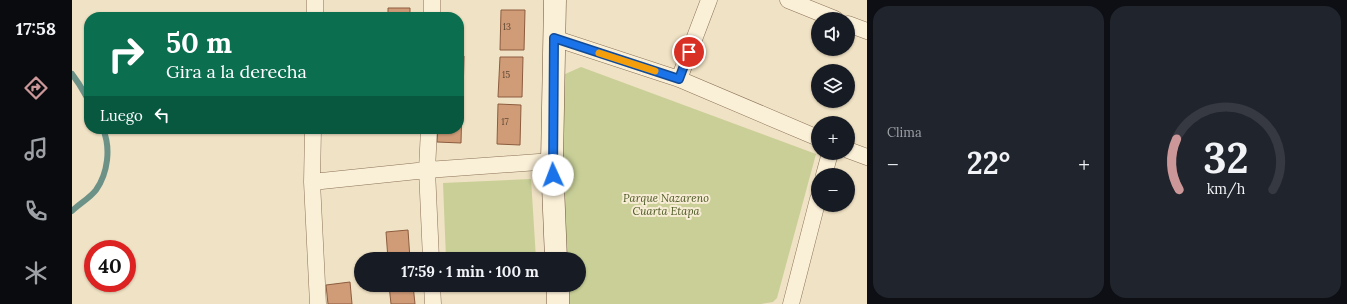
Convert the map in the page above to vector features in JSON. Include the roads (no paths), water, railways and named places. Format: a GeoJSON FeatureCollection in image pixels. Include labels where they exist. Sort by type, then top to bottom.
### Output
{"type":"FeatureCollection","features":[{"type":"Feature","properties":{"kind":"street"},"geometry":{"type":"LineString","coordinates":[[315,0],[315,12]]}},
{"type":"Feature","properties":{"kind":"street"},"geometry":{"type":"LineString","coordinates":[[432,0],[432,12]]}},
{"type":"Feature","properties":{"kind":"street"},"geometry":{"type":"LineString","coordinates":[[555,0],[552,161],[556,252]]}},
{"type":"Feature","properties":{"kind":"street"},"geometry":{"type":"LineString","coordinates":[[679,79],[709,0]]}},
{"type":"Feature","properties":{"kind":"street"},"geometry":{"type":"LineString","coordinates":[[788,0],[818,12]]}},
{"type":"Feature","properties":{"kind":"street"},"geometry":{"type":"LineString","coordinates":[[855,27],[867,31]]}},
{"type":"Feature","properties":{"kind":"street"},"geometry":{"type":"LineString","coordinates":[[554,38],[679,79],[811,135]]}},
{"type":"Feature","properties":{"kind":"street"},"geometry":{"type":"LineString","coordinates":[[313,134],[312,182],[318,304]]}},
{"type":"Feature","properties":{"kind":"street"},"geometry":{"type":"LineString","coordinates":[[428,134],[427,170],[431,252]]}},
{"type":"Feature","properties":{"kind":"street"},"geometry":{"type":"LineString","coordinates":[[855,153],[867,157]]}},
{"type":"Feature","properties":{"kind":"street"},"geometry":{"type":"LineString","coordinates":[[312,182],[427,170],[552,161]]}},
{"type":"Feature","properties":{"kind":"street"},"geometry":{"type":"LineString","coordinates":[[791,304],[815,212]]}},
{"type":"Feature","properties":{"kind":"street"},"geometry":{"type":"LineString","coordinates":[[432,292],[433,304]]}},
{"type":"Feature","properties":{"kind":"street"},"geometry":{"type":"LineString","coordinates":[[558,292],[558,304]]}},
{"type":"Feature","properties":{"kind":"waterway"},"geometry":{"type":"LineString","coordinates":[[72,74],[84,92]]}},
{"type":"Feature","properties":{"kind":"waterway"},"geometry":{"type":"LineString","coordinates":[[72,211],[94,193],[103,176],[107,160],[107,144],[104,134]]}},
{"type":"Feature","properties":{"kind":"park label","name":"Parque Nazareno Cuarta Etapa"},"geometry":{"type":"Point","coordinates":[666,204]}}]}
